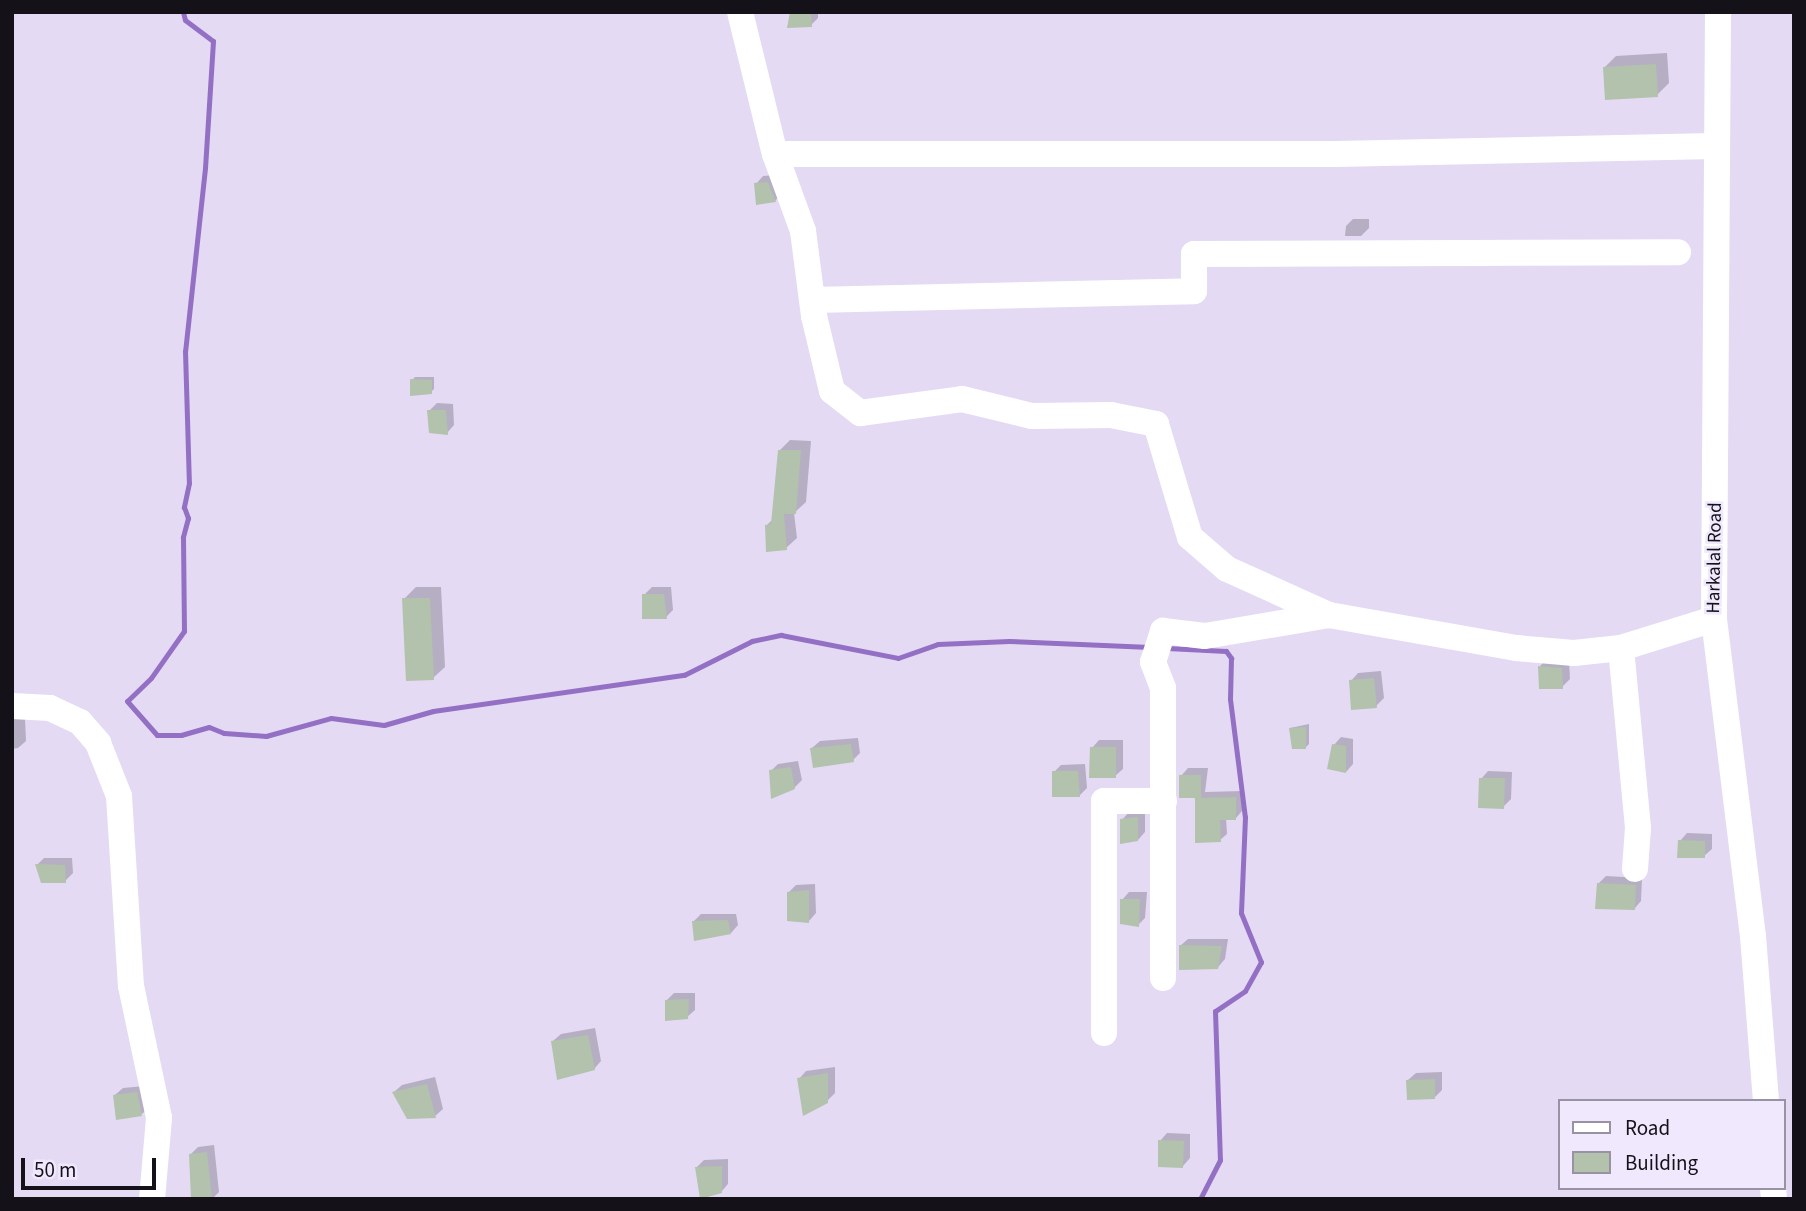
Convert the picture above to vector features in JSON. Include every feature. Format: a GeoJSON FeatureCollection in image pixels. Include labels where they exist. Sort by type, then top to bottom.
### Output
{"type":"FeatureCollection","features":[{"type":"Feature","properties":{"kind":"street"},"geometry":{"type":"LineString","coordinates":[[740,12],[775,154],[803,231],[811,300],[832,391],[860,413],[962,399],[1032,416],[1111,415],[1157,424],[1190,537],[1227,569],[1329,615],[1516,648],[1574,653],[1621,648],[1714,620]]}},
{"type":"Feature","properties":{"kind":"street","name":"Harkalal Road"},"geometry":{"type":"LineString","coordinates":[[1718,12],[1714,146],[1718,570],[1714,620],[1753,936],[1766,1099]]}},
{"type":"Feature","properties":{"kind":"street"},"geometry":{"type":"LineString","coordinates":[[775,154],[1336,154],[1714,146]]}},
{"type":"Feature","properties":{"kind":"street"},"geometry":{"type":"LineString","coordinates":[[811,300],[1194,290],[1194,254],[1678,251]]}},
{"type":"Feature","properties":{"kind":"street"},"geometry":{"type":"LineString","coordinates":[[1163,978],[1163,688],[1153,662],[1163,631],[1205,636],[1329,615]]}},
{"type":"Feature","properties":{"kind":"street"},"geometry":{"type":"LineString","coordinates":[[1621,648],[1638,828],[1635,869]]}},
{"type":"Feature","properties":{"kind":"street"},"geometry":{"type":"LineString","coordinates":[[12,706],[50,708],[80,722],[99,743],[119,796],[131,986],[159,1118],[152,1199]]}},
{"type":"Feature","properties":{"kind":"street"},"geometry":{"type":"LineString","coordinates":[[1104,1033],[1104,801],[1164,801]]}},
{"type":"Feature","properties":{"kind":"building"},"geometry":{"type":"Polygon","coordinates":[[[790,12],[811,12],[812,27],[787,28],[790,12]]]}},
{"type":"Feature","properties":{"kind":"building"},"geometry":{"type":"Polygon","coordinates":[[[1656,64],[1658,97],[1605,100],[1603,67],[1656,64]]]}},
{"type":"Feature","properties":{"kind":"building"},"geometry":{"type":"Polygon","coordinates":[[[768,182],[776,202],[756,205],[754,183],[768,182]]]}},
{"type":"Feature","properties":{"kind":"building"},"geometry":{"type":"Polygon","coordinates":[[[410,379],[432,380],[432,394],[410,396],[410,379]]]}},
{"type":"Feature","properties":{"kind":"building"},"geometry":{"type":"Polygon","coordinates":[[[427,410],[446,410],[448,435],[429,433],[427,410]]]}},
{"type":"Feature","properties":{"kind":"building"},"geometry":{"type":"Polygon","coordinates":[[[778,450],[801,450],[796,514],[784,514],[787,550],[766,552],[765,525],[771,524],[778,450]]]}},
{"type":"Feature","properties":{"kind":"building"},"geometry":{"type":"Polygon","coordinates":[[[642,594],[664,594],[667,619],[642,619],[642,594]]]}},
{"type":"Feature","properties":{"kind":"building"},"geometry":{"type":"Polygon","coordinates":[[[402,598],[430,598],[434,680],[406,681],[402,598]]]}},
{"type":"Feature","properties":{"kind":"building"},"geometry":{"type":"Polygon","coordinates":[[[1538,666],[1562,668],[1563,689],[1539,689],[1538,666]]]}},
{"type":"Feature","properties":{"kind":"building"},"geometry":{"type":"Polygon","coordinates":[[[1374,678],[1377,708],[1351,710],[1349,680],[1374,678]]]}},
{"type":"Feature","properties":{"kind":"building"},"geometry":{"type":"Polygon","coordinates":[[[1306,727],[1306,749],[1292,749],[1289,728],[1306,727]]]}},
{"type":"Feature","properties":{"kind":"building"},"geometry":{"type":"Polygon","coordinates":[[[851,744],[854,762],[813,768],[810,748],[851,744]]]}},
{"type":"Feature","properties":{"kind":"building"},"geometry":{"type":"Polygon","coordinates":[[[1332,744],[1346,746],[1346,773],[1327,769],[1332,744]]]}},
{"type":"Feature","properties":{"kind":"building"},"geometry":{"type":"Polygon","coordinates":[[[1090,747],[1116,747],[1116,778],[1089,778],[1090,747]]]}},
{"type":"Feature","properties":{"kind":"building"},"geometry":{"type":"Polygon","coordinates":[[[791,767],[795,789],[771,799],[769,770],[791,767]]]}},
{"type":"Feature","properties":{"kind":"building"},"geometry":{"type":"Polygon","coordinates":[[[1052,771],[1078,771],[1080,797],[1052,797],[1052,771]]]}},
{"type":"Feature","properties":{"kind":"building"},"geometry":{"type":"Polygon","coordinates":[[[1179,775],[1201,775],[1201,798],[1179,798],[1179,775]]]}},
{"type":"Feature","properties":{"kind":"building"},"geometry":{"type":"Polygon","coordinates":[[[1479,778],[1505,778],[1504,809],[1478,808],[1479,778]]]}},
{"type":"Feature","properties":{"kind":"building"},"geometry":{"type":"Polygon","coordinates":[[[1236,797],[1236,820],[1220,820],[1221,842],[1195,843],[1195,798],[1236,797]]]}},
{"type":"Feature","properties":{"kind":"building"},"geometry":{"type":"Polygon","coordinates":[[[1138,817],[1138,841],[1120,844],[1120,819],[1138,817]]]}},
{"type":"Feature","properties":{"kind":"building"},"geometry":{"type":"Polygon","coordinates":[[[1678,840],[1705,841],[1705,858],[1677,858],[1678,840]]]}},
{"type":"Feature","properties":{"kind":"building"},"geometry":{"type":"Polygon","coordinates":[[[35,864],[65,865],[66,883],[41,883],[35,864]]]}},
{"type":"Feature","properties":{"kind":"building"},"geometry":{"type":"Polygon","coordinates":[[[1597,883],[1636,885],[1635,910],[1595,909],[1597,883]]]}},
{"type":"Feature","properties":{"kind":"building"},"geometry":{"type":"Polygon","coordinates":[[[809,890],[809,923],[787,921],[787,892],[809,890]]]}},
{"type":"Feature","properties":{"kind":"building"},"geometry":{"type":"Polygon","coordinates":[[[1120,899],[1140,899],[1139,927],[1120,924],[1120,899]]]}},
{"type":"Feature","properties":{"kind":"building"},"geometry":{"type":"Polygon","coordinates":[[[728,920],[731,934],[694,941],[692,921],[728,920]]]}},
{"type":"Feature","properties":{"kind":"building"},"geometry":{"type":"Polygon","coordinates":[[[1179,945],[1222,946],[1218,969],[1179,970],[1179,945]]]}},
{"type":"Feature","properties":{"kind":"building"},"geometry":{"type":"Polygon","coordinates":[[[689,999],[688,1019],[665,1021],[665,1000],[689,999]]]}},
{"type":"Feature","properties":{"kind":"building"},"geometry":{"type":"Polygon","coordinates":[[[588,1035],[595,1070],[557,1080],[551,1041],[588,1035]]]}},
{"type":"Feature","properties":{"kind":"building"},"geometry":{"type":"Polygon","coordinates":[[[828,1073],[828,1103],[803,1116],[797,1078],[828,1073]]]}},
{"type":"Feature","properties":{"kind":"building"},"geometry":{"type":"Polygon","coordinates":[[[1435,1079],[1435,1099],[1407,1100],[1406,1080],[1435,1079]]]}},
{"type":"Feature","properties":{"kind":"building"},"geometry":{"type":"Polygon","coordinates":[[[427,1084],[436,1118],[407,1119],[392,1092],[427,1084]]]}},
{"type":"Feature","properties":{"kind":"building"},"geometry":{"type":"Polygon","coordinates":[[[137,1092],[142,1116],[116,1120],[113,1095],[137,1092]]]}},
{"type":"Feature","properties":{"kind":"building"},"geometry":{"type":"Polygon","coordinates":[[[1158,1140],[1184,1141],[1183,1168],[1158,1167],[1158,1140]]]}},
{"type":"Feature","properties":{"kind":"building"},"geometry":{"type":"Polygon","coordinates":[[[207,1152],[212,1199],[191,1199],[189,1154],[207,1152]]]}},
{"type":"Feature","properties":{"kind":"building"},"geometry":{"type":"Polygon","coordinates":[[[722,1166],[722,1193],[700,1199],[695,1167],[722,1166]]]}},
{"type":"Feature","properties":{"kind":"waterway"},"geometry":{"type":"LineString","coordinates":[[183,12],[185,20],[213,41],[205,168],[185,351],[189,483],[184,507],[188,518],[183,537],[184,631],[151,678],[127,701],[157,735],[181,735],[209,727],[224,733],[266,736],[331,718],[384,725],[433,711],[684,675],[752,641],[781,635],[898,658],[938,644],[1009,641],[1150,647]]}},
{"type":"Feature","properties":{"kind":"waterway"},"geometry":{"type":"LineString","coordinates":[[1167,648],[1226,651],[1231,658],[1230,699],[1245,817],[1241,913],[1261,962],[1245,991],[1215,1011],[1220,1160],[1200,1199]]}}]}
